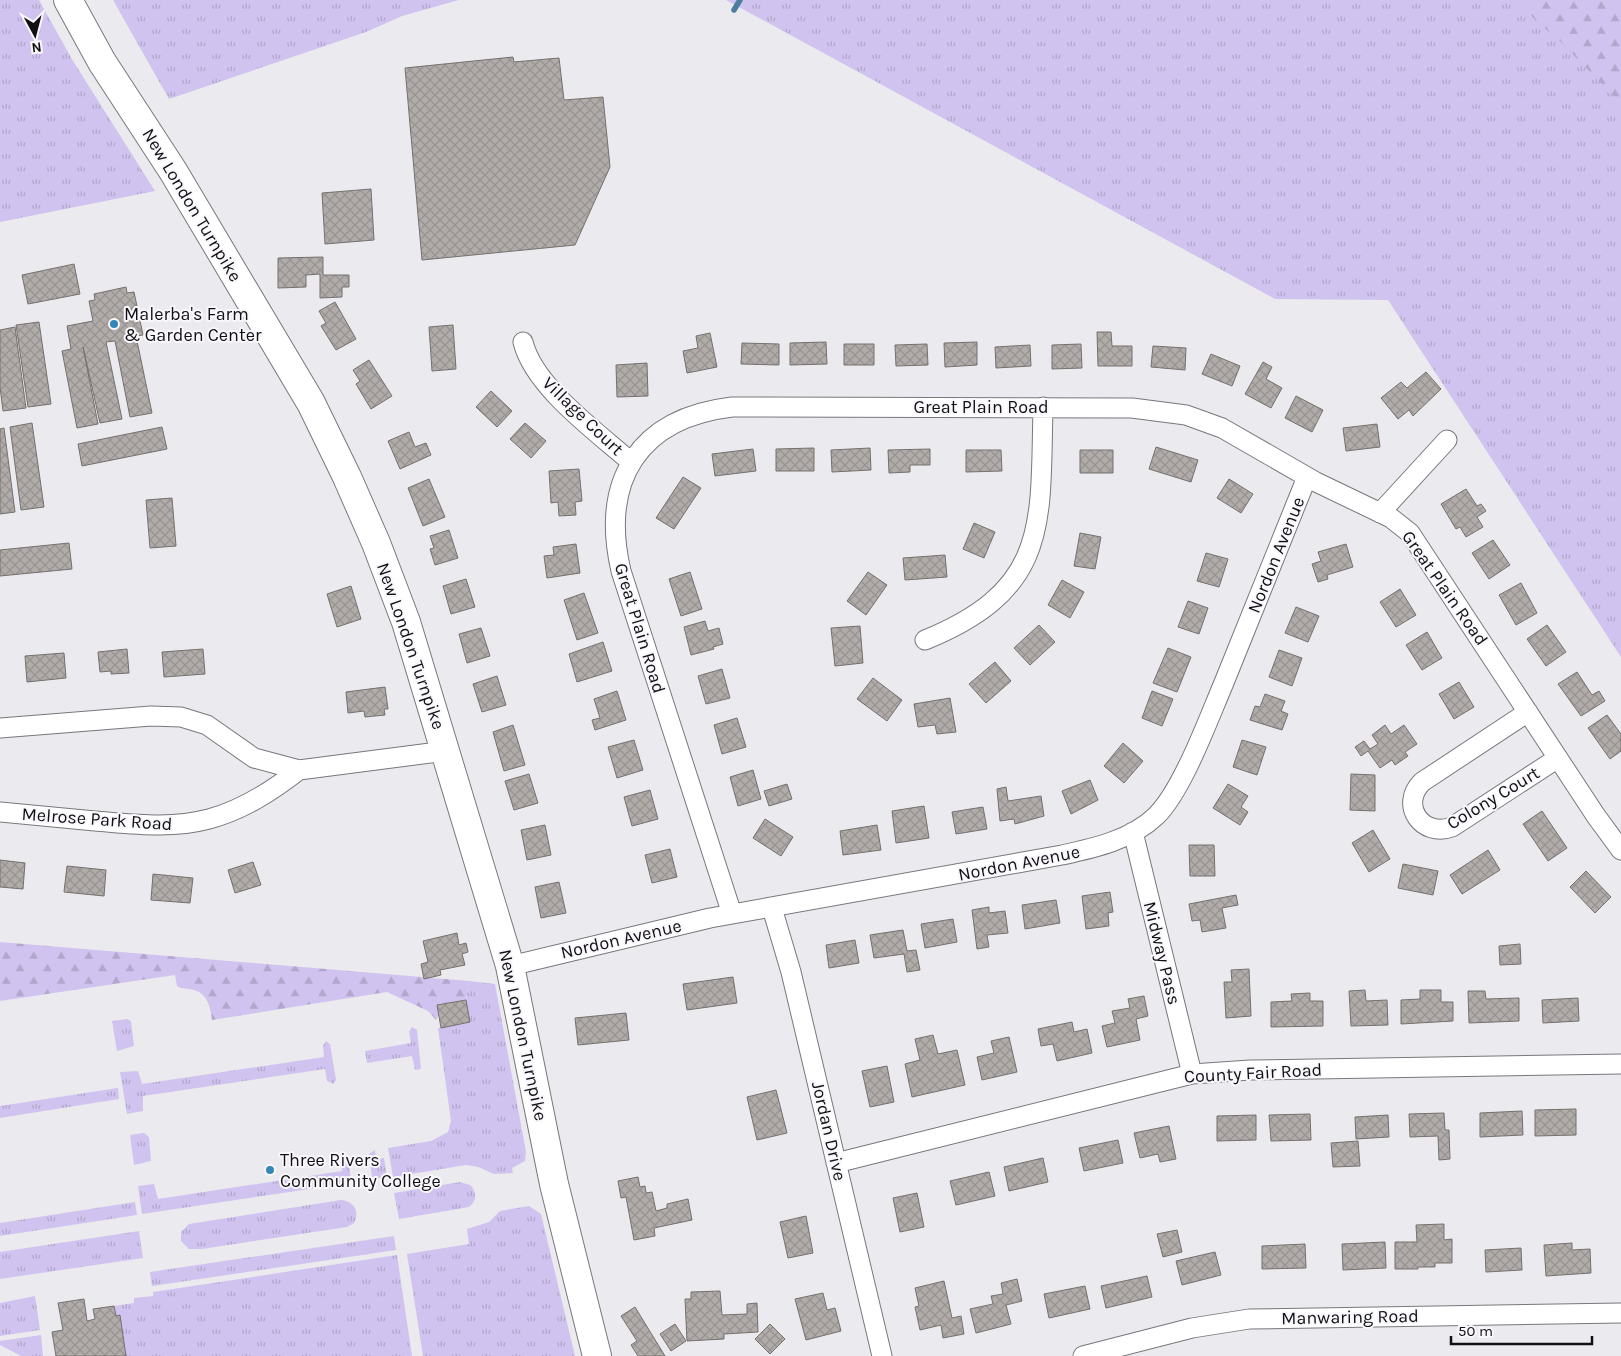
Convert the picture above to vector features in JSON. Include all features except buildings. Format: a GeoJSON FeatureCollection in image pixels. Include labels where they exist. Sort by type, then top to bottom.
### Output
{"type":"FeatureCollection","features":[{"type":"Feature","properties":{"kind":"main road","name":"New London Turnpike"},"geometry":{"type":"LineString","coordinates":[[68,0],[102,62],[173,171],[315,411],[348,476],[376,543],[406,622],[510,966],[554,1184],[597,1356]]}},
{"type":"Feature","properties":{"kind":"street","name":"Village Court"},"geometry":{"type":"LineString","coordinates":[[523,342],[530,361],[545,383],[631,462]]}},
{"type":"Feature","properties":{"kind":"street","name":"Great Plain Road"},"geometry":{"type":"LineString","coordinates":[[732,914],[620,567],[616,543],[617,510],[620,489],[631,462],[651,438],[669,425],[688,416],[723,408],[757,405],[1132,408],[1186,415],[1237,436],[1307,477],[1400,524],[1416,540],[1604,828],[1621,850]]}},
{"type":"Feature","properties":{"kind":"street"},"geometry":{"type":"LineString","coordinates":[[925,640],[984,608],[1009,586],[1023,565],[1033,541],[1039,516],[1043,407]]}},
{"type":"Feature","properties":{"kind":"street"},"geometry":{"type":"LineString","coordinates":[[1380,513],[1447,440]]}},
{"type":"Feature","properties":{"kind":"street","name":"Nordon Avenue"},"geometry":{"type":"LineString","coordinates":[[510,966],[732,914],[1062,855],[1103,845],[1133,832],[1160,812],[1183,774],[1213,708],[1307,477]]}},
{"type":"Feature","properties":{"kind":"street","name":"Colony Court"},"geometry":{"type":"LineString","coordinates":[[1528,712],[1422,782],[1413,797],[1412,808],[1417,818],[1428,828],[1442,830],[1452,827],[1558,758]]}},
{"type":"Feature","properties":{"kind":"street","name":"Melrose Park Road"},"geometry":{"type":"LineString","coordinates":[[0,728],[151,716],[181,717],[207,725],[254,758],[300,770],[446,751]]}},
{"type":"Feature","properties":{"kind":"street","name":"Melrose Park Road"},"geometry":{"type":"LineString","coordinates":[[0,812],[143,825],[185,824],[211,819],[246,805],[266,794],[300,770]]}},
{"type":"Feature","properties":{"kind":"street","name":"Midway Pass"},"geometry":{"type":"LineString","coordinates":[[1133,832],[1192,1074]]}},
{"type":"Feature","properties":{"kind":"street","name":"Jordan Drive"},"geometry":{"type":"LineString","coordinates":[[772,908],[791,972],[882,1356]]}},
{"type":"Feature","properties":{"kind":"street","name":"County Fair Road"},"geometry":{"type":"LineString","coordinates":[[836,1163],[1192,1074],[1244,1071],[1621,1064]]}},
{"type":"Feature","properties":{"kind":"street","name":"Manwaring Road"},"geometry":{"type":"LineString","coordinates":[[1083,1356],[1192,1328],[1249,1319],[1621,1313]]}},
{"type":"Feature","properties":{"kind":"green space"},"geometry":{"type":"Polygon","coordinates":[[[0,0],[39,0],[73,61],[155,191],[0,222],[0,0]]]}},
{"type":"Feature","properties":{"kind":"green space"},"geometry":{"type":"Polygon","coordinates":[[[113,0],[459,0],[402,16],[366,32],[169,99],[113,0]]]}},
{"type":"Feature","properties":{"kind":"green space"},"geometry":{"type":"Polygon","coordinates":[[[726,0],[1621,0],[1621,657],[1388,300],[1275,299],[726,0]]]}},
{"type":"Feature","properties":{"kind":"green space"},"geometry":{"type":"Polygon","coordinates":[[[1518,0],[1621,0],[1621,104],[1559,40],[1536,21],[1518,0]]]}},
{"type":"Feature","properties":{"kind":"green space"},"geometry":{"type":"Polygon","coordinates":[[[0,942],[469,981],[466,1000],[438,1005],[439,1015],[436,1020],[428,1011],[387,992],[212,1020],[209,1004],[204,996],[195,990],[177,986],[175,975],[0,1001],[0,942]]]}},
{"type":"Feature","properties":{"kind":"green space"},"geometry":{"type":"Polygon","coordinates":[[[469,981],[495,984],[526,1152],[525,1161],[512,1168],[513,1173],[494,1174],[478,1167],[466,1165],[393,1177],[388,1148],[431,1141],[448,1132],[451,1121],[438,1028],[470,1022],[466,1000],[469,981]]]}},
{"type":"Feature","properties":{"kind":"green space"},"geometry":{"type":"Polygon","coordinates":[[[127,1019],[131,1021],[134,1046],[117,1051],[112,1021],[127,1019]]]}},
{"type":"Feature","properties":{"kind":"green space"},"geometry":{"type":"Polygon","coordinates":[[[412,1027],[417,1030],[421,1069],[415,1070],[412,1056],[367,1063],[365,1051],[411,1043],[409,1032],[412,1027]]]}},
{"type":"Feature","properties":{"kind":"green space"},"geometry":{"type":"Polygon","coordinates":[[[326,1041],[330,1044],[336,1080],[333,1084],[327,1081],[325,1069],[143,1096],[143,1111],[127,1114],[120,1072],[138,1071],[142,1084],[324,1057],[323,1046],[326,1041]]]}},
{"type":"Feature","properties":{"kind":"green space"},"geometry":{"type":"Polygon","coordinates":[[[118,1088],[119,1099],[0,1118],[0,1106],[118,1088]]]}},
{"type":"Feature","properties":{"kind":"green space"},"geometry":{"type":"Polygon","coordinates":[[[144,1133],[149,1137],[151,1161],[134,1165],[130,1135],[144,1133]]]}},
{"type":"Feature","properties":{"kind":"green space"},"geometry":{"type":"Polygon","coordinates":[[[375,1150],[376,1159],[384,1158],[387,1177],[375,1179],[372,1177],[369,1154],[375,1150]]]}},
{"type":"Feature","properties":{"kind":"green space"},"geometry":{"type":"Polygon","coordinates":[[[344,1155],[348,1157],[351,1180],[349,1183],[142,1214],[138,1186],[154,1184],[158,1199],[342,1171],[341,1157],[344,1155]]]}},
{"type":"Feature","properties":{"kind":"green space"},"geometry":{"type":"Polygon","coordinates":[[[460,1182],[470,1185],[474,1191],[475,1199],[469,1207],[399,1219],[394,1193],[460,1182]]]}},
{"type":"Feature","properties":{"kind":"green space"},"geometry":{"type":"Polygon","coordinates":[[[341,1200],[349,1202],[355,1207],[356,1211],[354,1223],[347,1227],[202,1249],[189,1249],[181,1241],[181,1232],[189,1224],[341,1200]]]}},
{"type":"Feature","properties":{"kind":"green space"},"geometry":{"type":"Polygon","coordinates":[[[135,1202],[137,1215],[0,1236],[0,1223],[135,1202]]]}},
{"type":"Feature","properties":{"kind":"green space"},"geometry":{"type":"Polygon","coordinates":[[[529,1206],[541,1214],[575,1356],[423,1356],[407,1254],[469,1244],[467,1229],[489,1222],[500,1211],[529,1206]]]}},
{"type":"Feature","properties":{"kind":"green space"},"geometry":{"type":"Polygon","coordinates":[[[139,1231],[143,1258],[0,1279],[0,1252],[139,1231]]]}},
{"type":"Feature","properties":{"kind":"green space"},"geometry":{"type":"Polygon","coordinates":[[[394,1236],[396,1250],[152,1286],[150,1272],[394,1236]]]}},
{"type":"Feature","properties":{"kind":"green space"},"geometry":{"type":"Polygon","coordinates":[[[397,1255],[412,1356],[126,1356],[120,1316],[116,1316],[114,1306],[134,1303],[134,1298],[153,1296],[153,1292],[397,1255]]]}},
{"type":"Feature","properties":{"kind":"green space"},"geometry":{"type":"Polygon","coordinates":[[[35,1296],[40,1330],[0,1336],[0,1303],[35,1296]]]}},
{"type":"Feature","properties":{"kind":"green space"},"geometry":{"type":"Polygon","coordinates":[[[41,1335],[43,1356],[21,1356],[0,1345],[0,1341],[41,1335]]]}},
{"type":"Feature","properties":{"kind":"waterway"},"geometry":{"type":"LineString","coordinates":[[734,10],[740,0]]}},
{"type":"Feature","properties":{"kind":"place","name":"Malerba's Farm & Garden Center"},"geometry":{"type":"Point","coordinates":[114,324]}},
{"type":"Feature","properties":{"kind":"place","name":"Three Rivers Community College"},"geometry":{"type":"Point","coordinates":[270,1170]}}]}
